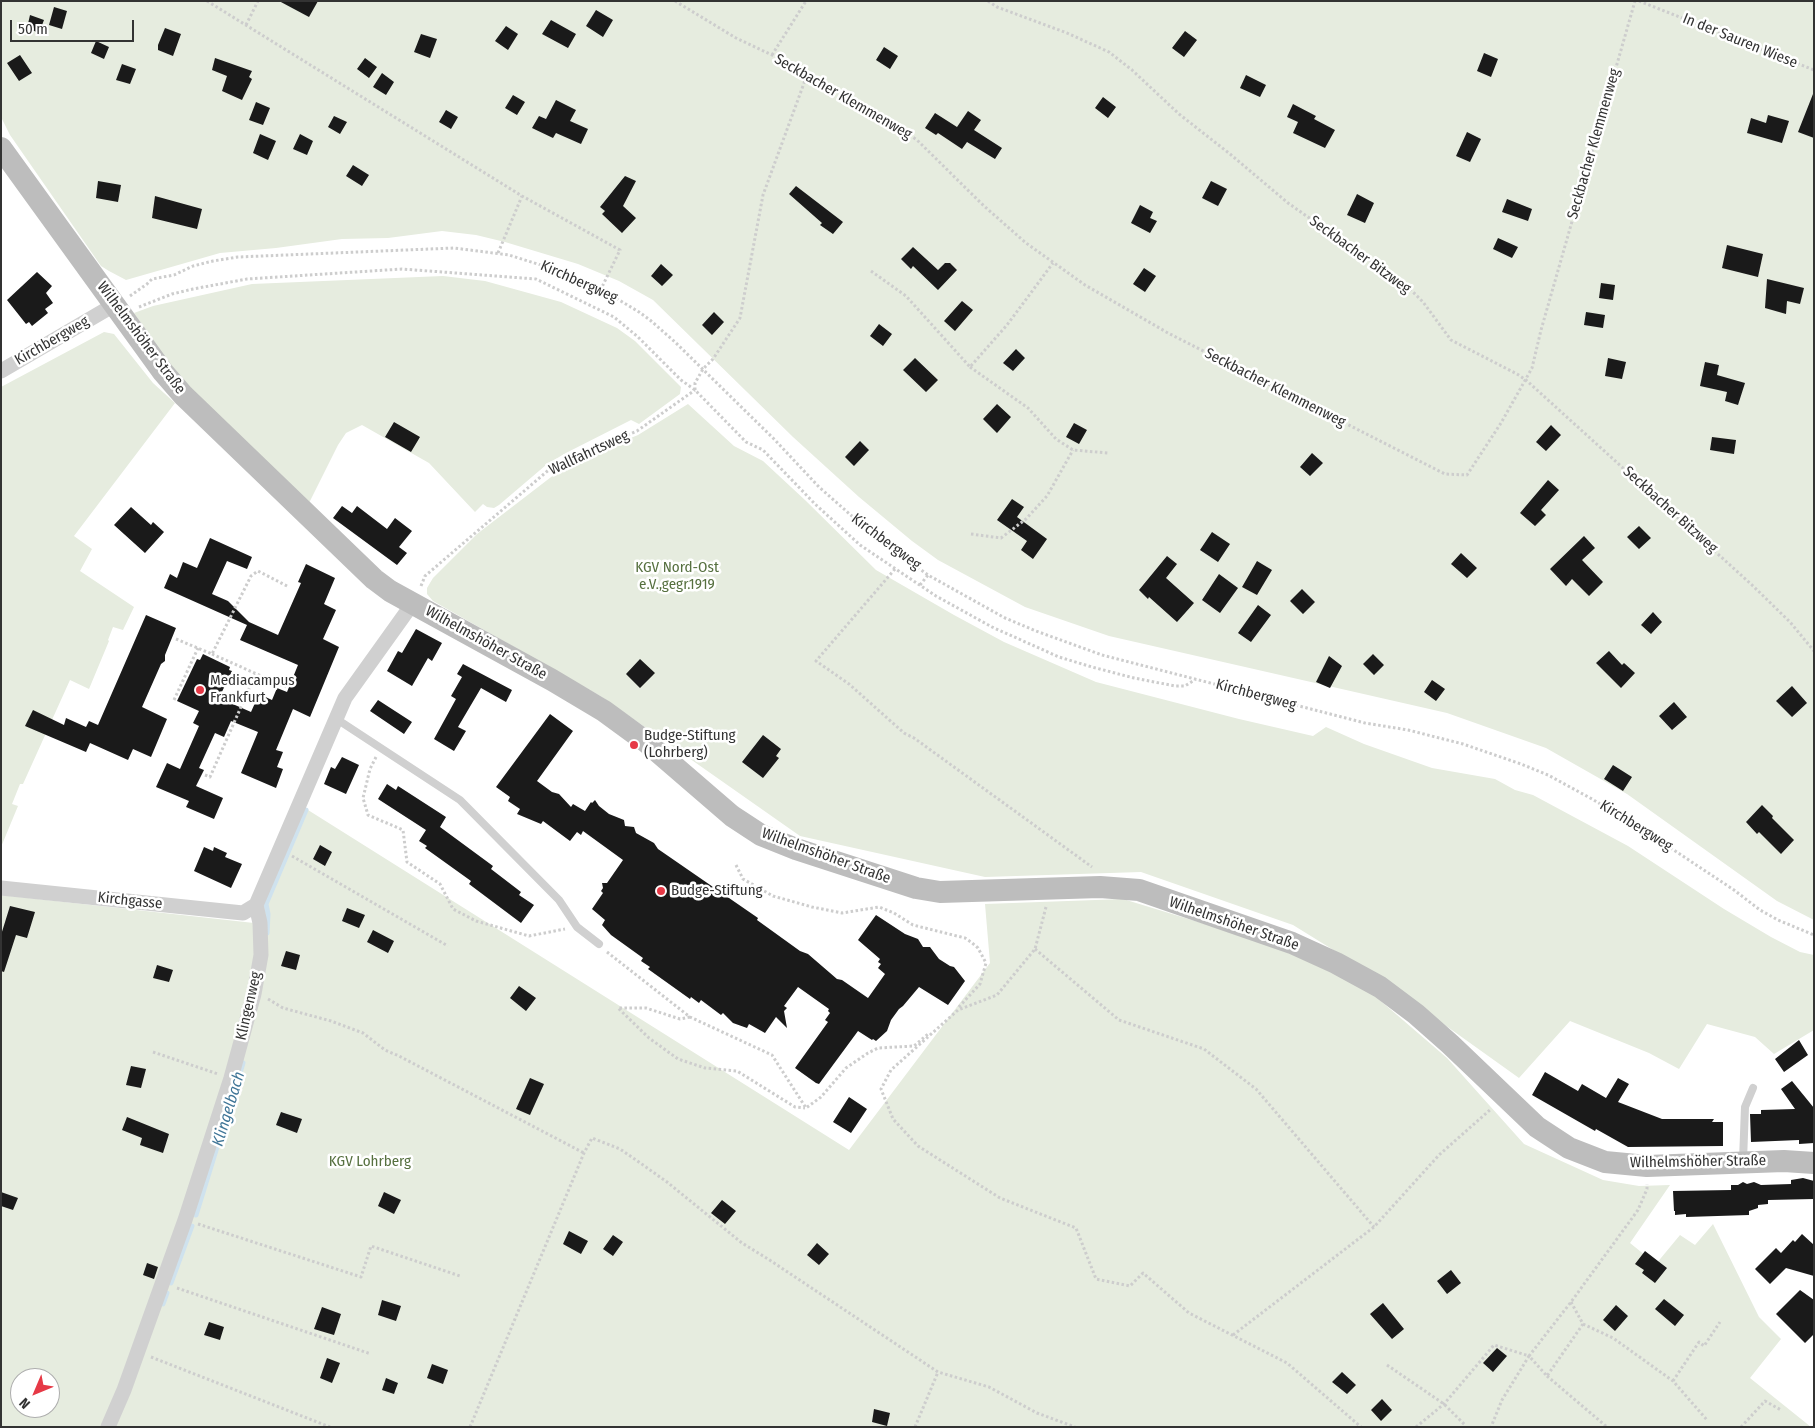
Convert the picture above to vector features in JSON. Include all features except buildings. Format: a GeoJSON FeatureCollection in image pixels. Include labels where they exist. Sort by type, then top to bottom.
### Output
{"type":"FeatureCollection","features":[{"type":"Feature","properties":{"kind":"main road","name":"Wilhelmshöher Straße"},"geometry":{"type":"LineString","coordinates":[[1,148],[163,372],[183,395],[374,579],[604,711],[645,741],[727,811],[761,835],[796,849],[916,888],[940,892],[1100,886],[1139,890],[1292,943],[1336,962],[1380,987],[1416,1014],[1450,1044],[1537,1127],[1569,1148],[1605,1162],[1647,1166],[1784,1161],[1814,1162]]}},
{"type":"Feature","properties":{"kind":"street","name":"Kirchbergweg"},"geometry":{"type":"LineString","coordinates":[[1,371],[118,309]]}},
{"type":"Feature","properties":{"kind":"street"},"geometry":{"type":"LineString","coordinates":[[256,905],[345,698],[413,603]]}},
{"type":"Feature","properties":{"kind":"street","name":"Kirchgasse"},"geometry":{"type":"LineString","coordinates":[[1,888],[243,913],[256,905]]}},
{"type":"Feature","properties":{"kind":"street","name":"Klingenweg"},"geometry":{"type":"LineString","coordinates":[[108,1427],[124,1390],[185,1220],[231,1078],[254,994],[261,955],[260,923],[256,905]]}},
{"type":"Feature","properties":{"kind":"lane"},"geometry":{"type":"LineString","coordinates":[[335,718],[460,800],[559,900],[577,927],[599,944]]}},
{"type":"Feature","properties":{"kind":"lane"},"geometry":{"type":"LineString","coordinates":[[1743,1162],[1745,1107],[1753,1088]]}},
{"type":"Feature","properties":{"kind":"path"},"geometry":{"type":"LineString","coordinates":[[207,1],[522,196],[620,250],[601,289]]}},
{"type":"Feature","properties":{"kind":"path"},"geometry":{"type":"LineString","coordinates":[[246,25],[258,1]]}},
{"type":"Feature","properties":{"kind":"path","name":"Seckbacher Klemmenweg"},"geometry":{"type":"LineString","coordinates":[[675,1],[736,38],[772,55],[888,121],[917,140],[984,206],[1026,242],[1085,285],[1168,333],[1445,474],[1467,474],[1501,423],[1532,368],[1541,330],[1635,1]]}},
{"type":"Feature","properties":{"kind":"path"},"geometry":{"type":"LineString","coordinates":[[772,55],[806,1]]}},
{"type":"Feature","properties":{"kind":"path","name":"Seckbacher Bitzweg"},"geometry":{"type":"LineString","coordinates":[[988,1],[997,7],[1067,33],[1109,52],[1132,70],[1179,114],[1230,154],[1288,204],[1409,288],[1423,302],[1451,340],[1526,380],[1752,585],[1790,622],[1814,651]]}},
{"type":"Feature","properties":{"kind":"path","name":"In der Sauren Wiese"},"geometry":{"type":"LineString","coordinates":[[1639,1],[1814,70]]}},
{"type":"Feature","properties":{"kind":"path"},"geometry":{"type":"LineString","coordinates":[[695,390],[695,383],[703,369],[730,336],[740,318],[763,195],[807,75]]}},
{"type":"Feature","properties":{"kind":"path"},"geometry":{"type":"LineString","coordinates":[[498,253],[522,196]]}},
{"type":"Feature","properties":{"kind":"path","name":"Kirchbergweg"},"geometry":{"type":"LineString","coordinates":[[118,309],[152,279],[174,275],[193,266],[238,257],[430,248],[463,249],[498,253],[563,272],[601,289],[650,320],[703,369],[774,439],[806,475],[843,510],[928,574],[1005,618],[1036,632],[1102,655],[1365,723],[1403,729],[1463,744],[1548,775],[1592,798],[1642,829],[1734,890],[1760,910],[1778,920],[1814,935]]}},
{"type":"Feature","properties":{"kind":"path"},"geometry":{"type":"LineString","coordinates":[[970,367],[1007,325],[1053,263]]}},
{"type":"Feature","properties":{"kind":"path"},"geometry":{"type":"LineString","coordinates":[[118,309],[172,294],[247,279],[402,269],[536,279],[614,317],[638,337],[681,380],[695,390],[746,442],[763,450],[815,504],[860,545],[920,585],[992,627],[1059,657],[1134,678],[1175,686],[1185,686],[1196,679]]}},
{"type":"Feature","properties":{"kind":"path"},"geometry":{"type":"LineString","coordinates":[[871,271],[906,296],[970,367],[1028,408],[1056,439],[1073,450],[1108,453]]}},
{"type":"Feature","properties":{"kind":"path","name":"Wallfahrtsweg"},"geometry":{"type":"LineString","coordinates":[[413,603],[425,576],[551,468],[637,431],[695,390]]}},
{"type":"Feature","properties":{"kind":"path"},"geometry":{"type":"LineString","coordinates":[[971,534],[1001,538],[1026,519],[1047,496],[1073,450]]}},
{"type":"Feature","properties":{"kind":"path"},"geometry":{"type":"LineString","coordinates":[[895,569],[816,661],[849,684],[904,733],[914,738],[1094,869],[1100,886]]}},
{"type":"Feature","properties":{"kind":"path"},"geometry":{"type":"LineString","coordinates":[[212,654],[251,576],[258,571],[289,587]]}},
{"type":"Feature","properties":{"kind":"path"},"geometry":{"type":"LineString","coordinates":[[920,585],[928,574]]}},
{"type":"Feature","properties":{"kind":"path"},"geometry":{"type":"LineString","coordinates":[[176,639],[286,686]]}},
{"type":"Feature","properties":{"kind":"path"},"geometry":{"type":"LineString","coordinates":[[174,700],[198,648]]}},
{"type":"Feature","properties":{"kind":"path"},"geometry":{"type":"LineString","coordinates":[[205,775],[210,778],[256,673]]}},
{"type":"Feature","properties":{"kind":"path"},"geometry":{"type":"LineString","coordinates":[[381,747],[370,769],[363,798],[368,815],[403,830],[407,862],[440,884],[453,909],[476,921],[529,936],[577,927]]}},
{"type":"Feature","properties":{"kind":"path"},"geometry":{"type":"LineString","coordinates":[[280,848],[448,946]]}},
{"type":"Feature","properties":{"kind":"path"},"geometry":{"type":"LineString","coordinates":[[690,1017],[680,1019],[646,1008],[618,1008],[649,1038],[678,1059],[705,1068],[737,1070],[795,1107],[806,1108],[821,1097],[846,1068],[878,1048],[914,1046],[960,1006],[980,984],[986,963],[978,948],[965,938],[913,925],[879,907],[842,913],[773,896],[743,879],[736,864]]}},
{"type":"Feature","properties":{"kind":"path"},"geometry":{"type":"LineString","coordinates":[[1052,887],[1035,949],[997,995],[958,1010],[891,1070],[881,1090],[893,1119],[918,1146],[1000,1198],[1076,1228],[1096,1279],[1130,1286],[1143,1273],[1189,1313],[1287,1363],[1361,1427]]}},
{"type":"Feature","properties":{"kind":"path"},"geometry":{"type":"LineString","coordinates":[[599,944],[615,959],[690,1017],[772,1055],[806,1108]]}},
{"type":"Feature","properties":{"kind":"path"},"geometry":{"type":"LineString","coordinates":[[1035,949],[1120,1020],[1204,1049],[1256,1089],[1374,1228]]}},
{"type":"Feature","properties":{"kind":"path"},"geometry":{"type":"LineString","coordinates":[[254,994],[264,996],[283,1008],[331,1021],[363,1033],[385,1050],[584,1153]]}},
{"type":"Feature","properties":{"kind":"path"},"geometry":{"type":"LineString","coordinates":[[153,1052],[231,1078]]}},
{"type":"Feature","properties":{"kind":"path"},"geometry":{"type":"LineString","coordinates":[[1232,1335],[1374,1228],[1439,1154],[1504,1097]]}},
{"type":"Feature","properties":{"kind":"path"},"geometry":{"type":"LineString","coordinates":[[470,1427],[584,1153],[592,1138],[620,1149],[667,1182],[742,1243],[938,1372],[989,1387],[1037,1413],[1075,1427]]}},
{"type":"Feature","properties":{"kind":"path"},"geometry":{"type":"LineString","coordinates":[[1492,1427],[1502,1400],[1529,1356],[1638,1210],[1647,1189],[1647,1166]]}},
{"type":"Feature","properties":{"kind":"path"},"geometry":{"type":"LineString","coordinates":[[185,1220],[361,1277],[371,1246],[460,1276]]}},
{"type":"Feature","properties":{"kind":"path"},"geometry":{"type":"LineString","coordinates":[[162,1283],[371,1354]]}},
{"type":"Feature","properties":{"kind":"path"},"geometry":{"type":"LineString","coordinates":[[1571,1302],[1583,1324],[1613,1338],[1673,1381],[1707,1420]]}},
{"type":"Feature","properties":{"kind":"path"},"geometry":{"type":"LineString","coordinates":[[1673,1381],[1699,1342],[1704,1346],[1720,1322]]}},
{"type":"Feature","properties":{"kind":"path"},"geometry":{"type":"LineString","coordinates":[[1547,1376],[1583,1324]]}},
{"type":"Feature","properties":{"kind":"path"},"geometry":{"type":"LineString","coordinates":[[1416,1427],[1444,1404],[1494,1344],[1529,1356],[1547,1376],[1607,1427]]}},
{"type":"Feature","properties":{"kind":"path"},"geometry":{"type":"LineString","coordinates":[[154,1358],[330,1427]]}},
{"type":"Feature","properties":{"kind":"path"},"geometry":{"type":"LineString","coordinates":[[1387,1365],[1444,1404],[1465,1424]]}},
{"type":"Feature","properties":{"kind":"path"},"geometry":{"type":"LineString","coordinates":[[915,1427],[938,1372]]}},
{"type":"Feature","properties":{"kind":"path"},"geometry":{"type":"LineString","coordinates":[[1741,1427],[1765,1401],[1781,1410]]}},
{"type":"Feature","properties":{"kind":"green space"},"geometry":{"type":"Polygon","coordinates":[[[1,1],[1814,1],[1814,920],[1777,901],[1627,794],[1546,748],[1447,713],[1109,636],[1025,607],[938,560],[912,541],[859,497],[793,437],[653,300],[619,281],[578,264],[505,242],[476,235],[442,231],[388,238],[342,239],[220,253],[126,280],[101,266],[10,135],[1,117],[1,1]]]}},
{"type":"Feature","properties":{"kind":"green space"},"geometry":{"type":"Polygon","coordinates":[[[443,276],[485,281],[561,302],[617,328],[635,341],[681,387],[680,394],[639,424],[631,420],[546,465],[494,508],[483,504],[475,512],[429,463],[362,425],[346,433],[309,503],[212,410],[171,367],[134,313],[153,306],[252,284],[443,276]]]}},
{"type":"Feature","properties":{"kind":"green space"},"geometry":{"type":"Polygon","coordinates":[[[104,332],[114,334],[153,383],[175,403],[74,536],[92,549],[80,571],[134,607],[123,630],[113,627],[89,689],[70,680],[23,784],[20,784],[12,804],[18,806],[1,847],[1,387],[104,332]]]}},
{"type":"Feature","properties":{"kind":"green space","name":"KGV Nord-Ost e.V.,gegr.1919"},"geometry":{"type":"Polygon","coordinates":[[[688,404],[734,446],[763,461],[876,570],[1004,642],[1096,682],[1313,736],[1326,727],[1364,744],[1432,768],[1495,779],[1515,790],[1533,795],[1628,846],[1724,909],[1771,937],[1800,952],[1814,955],[1814,1030],[1774,1054],[1755,1037],[1707,1024],[1679,1069],[1649,1053],[1570,1021],[1519,1078],[1382,980],[1293,925],[1141,872],[985,877],[800,836],[602,697],[433,601],[427,594],[427,588],[433,578],[477,534],[570,463],[638,435],[688,404]]]}},
{"type":"Feature","properties":{"kind":"green space","name":"KGV Lohrberg"},"geometry":{"type":"Polygon","coordinates":[[[308,810],[849,1150],[990,963],[985,904],[1123,899],[1290,950],[1375,996],[1447,1058],[1524,1144],[1603,1180],[1639,1186],[1670,1185],[1630,1243],[1656,1264],[1680,1235],[1695,1245],[1713,1224],[1759,1317],[1781,1339],[1750,1378],[1811,1427],[1,1427],[1,895],[254,923],[308,810]]]}},
{"type":"Feature","properties":{"kind":"waterway","name":"Klingelbach"},"geometry":{"type":"LineString","coordinates":[[267,933],[268,914],[266,904],[306,810]]}},
{"type":"Feature","properties":{"kind":"waterway","name":"Klingelbach"},"geometry":{"type":"LineString","coordinates":[[196,1215],[243,1063]]}},
{"type":"Feature","properties":{"kind":"waterway","name":"Klingelbach"},"geometry":{"type":"LineString","coordinates":[[171,1283],[192,1226]]}},
{"type":"Feature","properties":{"kind":"waterway","name":"Klingelbach"},"geometry":{"type":"LineString","coordinates":[[163,1304],[167,1293]]}},
{"type":"Feature","properties":{"kind":"place","name":"Mediacampus Frankfurt"},"geometry":{"type":"Point","coordinates":[200,690]}},
{"type":"Feature","properties":{"kind":"place","name":"Budge-Stiftung (Lohrberg)"},"geometry":{"type":"Point","coordinates":[634,745]}},
{"type":"Feature","properties":{"kind":"place","name":"Budge-Stiftung"},"geometry":{"type":"Point","coordinates":[661,891]}}]}
